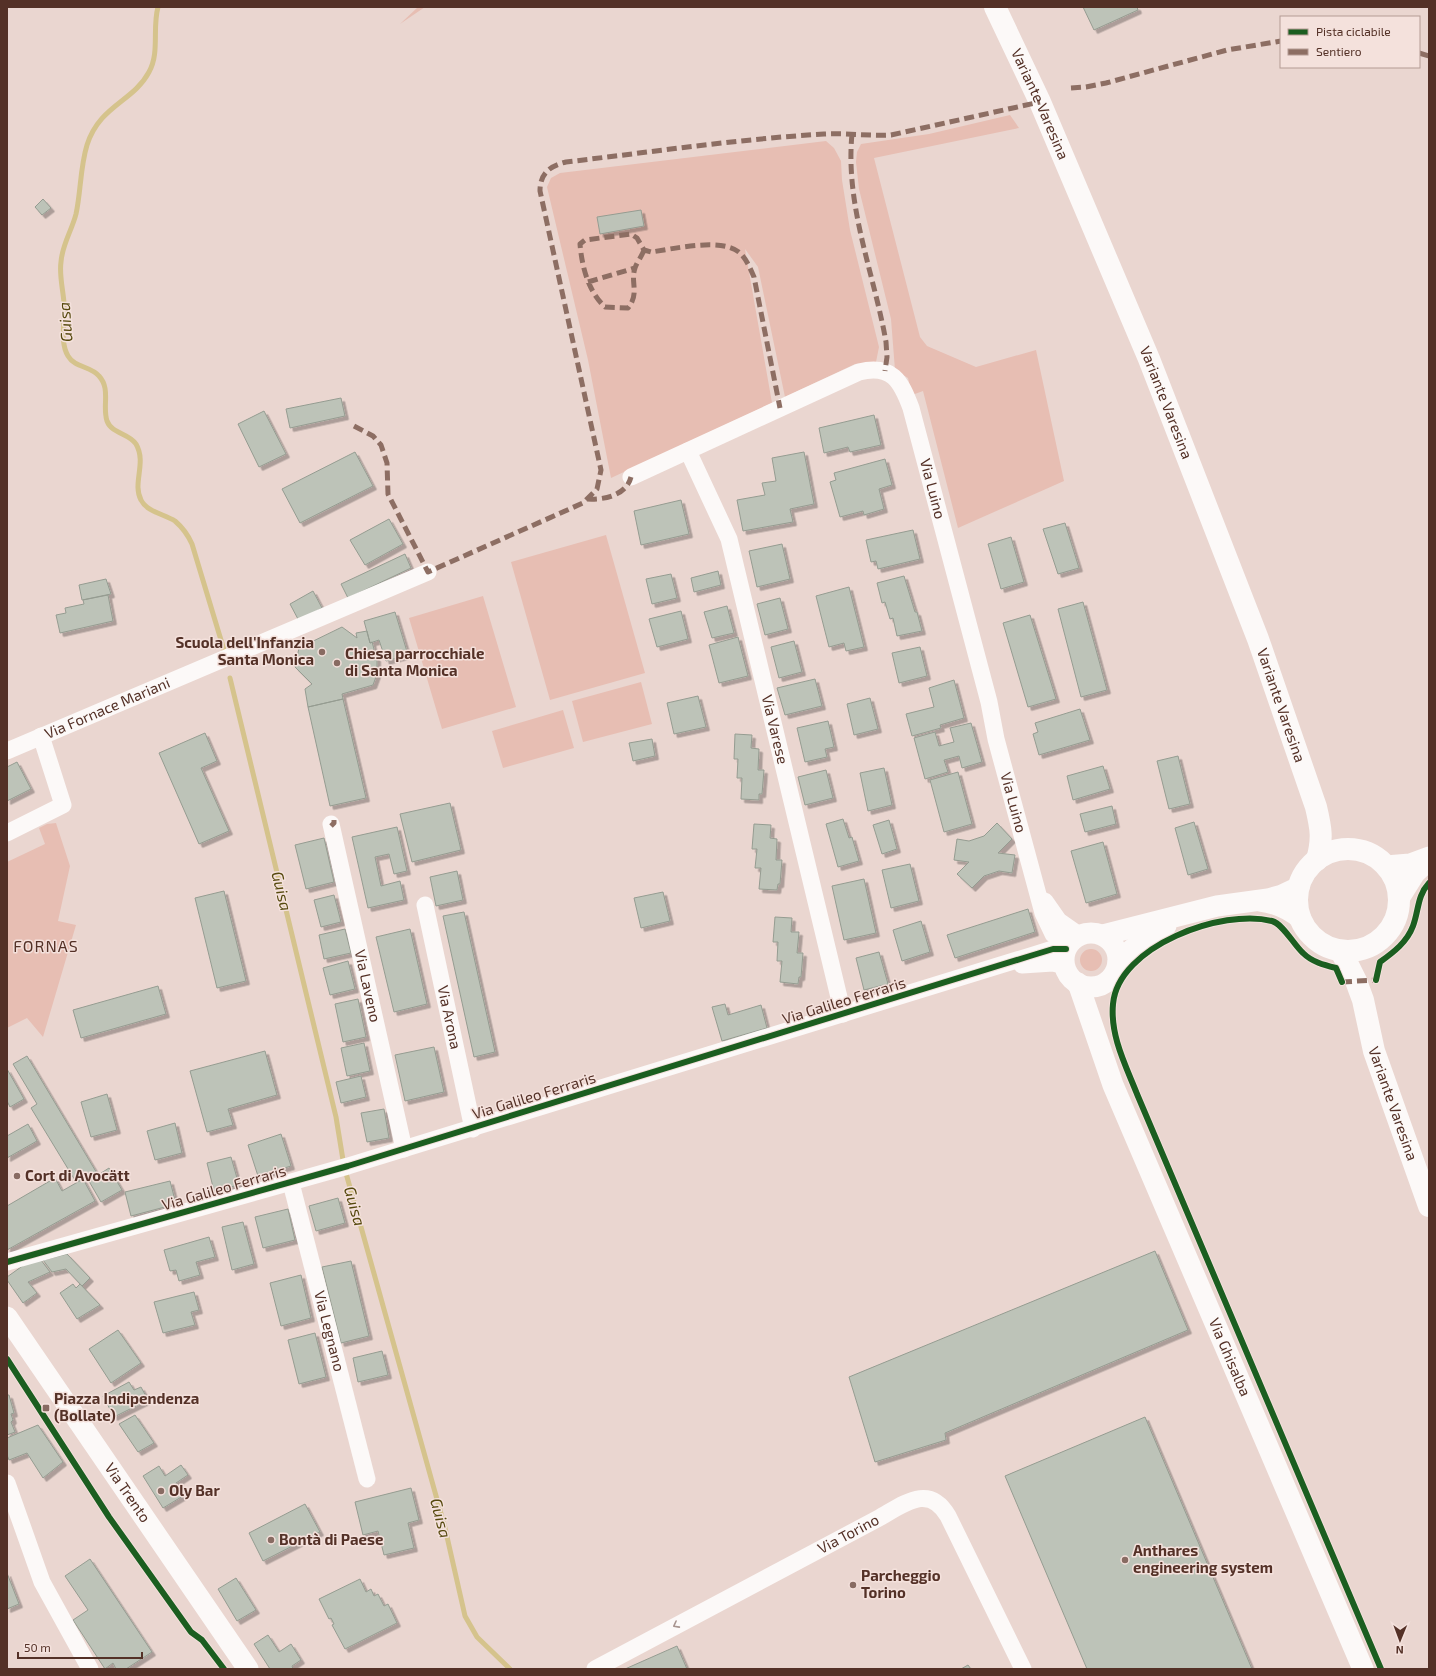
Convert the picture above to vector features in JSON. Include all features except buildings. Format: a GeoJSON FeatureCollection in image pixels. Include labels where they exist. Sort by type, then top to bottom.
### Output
{"type":"FeatureCollection","features":[{"type":"Feature","properties":{"kind":"main road","name":"Variante Varesina"},"geometry":{"type":"LineString","coordinates":[[995,7],[1040,102],[1149,358],[1258,639],[1316,807],[1321,826],[1322,844],[1317,860],[1303,877],[1299,887],[1297,898],[1301,919],[1309,932],[1321,943],[1341,951],[1363,949],[1383,938],[1396,920],[1400,897],[1396,880],[1386,866],[1377,858],[1355,850],[1339,837],[1316,807]]}},
{"type":"Feature","properties":{"kind":"main road","name":"Variante Varesina"},"geometry":{"type":"LineString","coordinates":[[1317,860],[1335,851],[1355,850]]}},
{"type":"Feature","properties":{"kind":"main road","name":"Variante Varesina"},"geometry":{"type":"LineString","coordinates":[[1362,1000],[1364,974],[1368,958],[1374,944]]}},
{"type":"Feature","properties":{"kind":"main road","name":"Variante Varesina"},"geometry":{"type":"LineString","coordinates":[[1341,951],[1356,981],[1374,1051],[1429,1206]]}},
{"type":"Feature","properties":{"kind":"street","name":"Via Luino"},"geometry":{"type":"LineString","coordinates":[[631,477],[859,372],[876,370],[885,371],[897,379],[911,408],[989,702],[1005,774],[1036,883],[1070,949]]}},
{"type":"Feature","properties":{"kind":"street","name":"Via Varese"},"geometry":{"type":"LineString","coordinates":[[688,451],[731,545],[843,1014]]}},
{"type":"Feature","properties":{"kind":"street","name":"Via Fornace Mariani"},"geometry":{"type":"LineString","coordinates":[[7,751],[428,572]]}},
{"type":"Feature","properties":{"kind":"street"},"geometry":{"type":"LineString","coordinates":[[7,833],[64,805],[41,736]]}},
{"type":"Feature","properties":{"kind":"street","name":"Via Laveno"},"geometry":{"type":"LineString","coordinates":[[331,824],[404,1149]]}},
{"type":"Feature","properties":{"kind":"street"},"geometry":{"type":"LineString","coordinates":[[1386,866],[1410,864],[1429,857]]}},
{"type":"Feature","properties":{"kind":"street"},"geometry":{"type":"LineString","coordinates":[[1400,897],[1415,874],[1429,860]]}},
{"type":"Feature","properties":{"kind":"street"},"geometry":{"type":"LineString","coordinates":[[1103,935],[1115,947],[1118,955],[1116,971],[1107,982],[1089,987],[1078,983],[1067,972],[1070,949],[1087,933],[1103,935],[1186,916],[1217,906],[1260,901],[1282,895],[1299,887]]}},
{"type":"Feature","properties":{"kind":"street"},"geometry":{"type":"LineString","coordinates":[[1260,901],[1279,905],[1291,911],[1301,919]]}},
{"type":"Feature","properties":{"kind":"street","name":"Via Arona"},"geometry":{"type":"LineString","coordinates":[[425,905],[473,1129]]}},
{"type":"Feature","properties":{"kind":"street"},"geometry":{"type":"LineString","coordinates":[[1118,964],[1131,948],[1150,934],[1186,916]]}},
{"type":"Feature","properties":{"kind":"street","name":"Via Galileo Ferraris"},"geometry":{"type":"LineString","coordinates":[[7,1262],[344,1168],[1053,949],[1070,949]]}},
{"type":"Feature","properties":{"kind":"street","name":"Via Ghisalba"},"geometry":{"type":"LineString","coordinates":[[1100,1045],[1099,1005],[1101,994],[1107,982]]}},
{"type":"Feature","properties":{"kind":"street","name":"Via Ghisalba"},"geometry":{"type":"LineString","coordinates":[[1078,983],[1113,1085],[1363,1669]]}},
{"type":"Feature","properties":{"kind":"street","name":"Via Legnano"},"geometry":{"type":"LineString","coordinates":[[291,1182],[367,1479]]}},
{"type":"Feature","properties":{"kind":"street","name":"Via Trento"},"geometry":{"type":"LineString","coordinates":[[7,1317],[248,1669]]}},
{"type":"Feature","properties":{"kind":"street"},"geometry":{"type":"LineString","coordinates":[[7,1483],[42,1582],[90,1669]]}},
{"type":"Feature","properties":{"kind":"street","name":"Via Torino"},"geometry":{"type":"LineString","coordinates":[[595,1669],[905,1504],[915,1499],[928,1498],[939,1504],[948,1516],[1023,1669]]}},
{"type":"Feature","properties":{"kind":"shaded area"},"geometry":{"type":"Polygon","coordinates":[[[418,7],[425,7],[400,24],[418,7]]]}},
{"type":"Feature","properties":{"kind":"shaded area"},"geometry":{"type":"Polygon","coordinates":[[[1010,115],[1019,128],[874,158],[920,337],[927,346],[976,367],[1036,350],[1064,481],[958,528],[923,391],[912,395],[908,378],[895,370],[891,319],[859,189],[856,162],[857,152],[861,144],[929,134],[1010,115]]]}},
{"type":"Feature","properties":{"kind":"shaded area"},"geometry":{"type":"Polygon","coordinates":[[[826,141],[834,148],[841,161],[842,180],[850,230],[879,347],[876,362],[855,364],[785,397],[758,267],[745,249],[772,403],[611,478],[588,360],[547,187],[551,178],[560,173],[826,141]]]}},
{"type":"Feature","properties":{"kind":"shaded area"},"geometry":{"type":"Polygon","coordinates":[[[606,535],[645,673],[550,700],[511,562],[606,535]]]}},
{"type":"Feature","properties":{"kind":"shaded area"},"geometry":{"type":"Polygon","coordinates":[[[483,596],[516,707],[442,729],[409,618],[483,596]]]}},
{"type":"Feature","properties":{"kind":"shaded area"},"geometry":{"type":"Polygon","coordinates":[[[641,682],[652,724],[583,742],[572,701],[641,682]]]}},
{"type":"Feature","properties":{"kind":"shaded area"},"geometry":{"type":"Polygon","coordinates":[[[563,710],[574,748],[503,768],[492,731],[563,710]]]}},
{"type":"Feature","properties":{"kind":"shaded area"},"geometry":{"type":"Polygon","coordinates":[[[56,823],[70,866],[58,921],[76,925],[43,1037],[27,1018],[7,1028],[7,862],[45,844],[39,828],[47,824],[56,823]]]}},
{"type":"Feature","properties":{"kind":"shaded area"},"geometry":{"type":"Polygon","coordinates":[[[1091,949],[1095,950],[1101,956],[1101,964],[1095,970],[1091,971],[1087,970],[1081,964],[1080,960],[1081,956],[1087,950],[1091,949]]]}},
{"type":"Feature","properties":{"kind":"waterway","name":"Guisa"},"geometry":{"type":"LineString","coordinates":[[158,7],[156,15],[154,56],[149,72],[142,82],[100,121],[87,145],[83,162],[76,214],[63,250],[61,262],[61,277],[64,298],[63,337],[65,350],[71,360],[92,370],[103,381],[105,386],[105,409],[109,425],[113,429],[133,440],[136,444],[140,458],[138,487],[141,500],[151,510],[175,521],[185,531],[192,544],[224,650]]}},
{"type":"Feature","properties":{"kind":"waterway","name":"Guisa"},"geometry":{"type":"LineString","coordinates":[[230,678],[336,1117],[344,1166],[445,1528],[465,1616],[477,1637],[510,1669]]}},
{"type":"Feature","properties":{"kind":"marked path"},"geometry":{"type":"LineString","coordinates":[[1071,88],[1106,83],[1227,50],[1280,41]]}},
{"type":"Feature","properties":{"kind":"marked path"},"geometry":{"type":"LineString","coordinates":[[1420,53],[1429,56]]}},
{"type":"Feature","properties":{"kind":"marked path"},"geometry":{"type":"LineString","coordinates":[[354,426],[373,436],[381,445],[387,463],[388,494],[428,572],[583,503],[597,489],[601,470],[540,191],[542,179],[547,171],[566,162],[727,142],[824,134],[891,135],[1040,102]]}},
{"type":"Feature","properties":{"kind":"marked path"},"geometry":{"type":"LineString","coordinates":[[852,134],[851,161],[853,187],[862,239],[886,342],[887,357],[885,371]]}},
{"type":"Feature","properties":{"kind":"marked path"},"geometry":{"type":"LineString","coordinates":[[644,250],[635,268],[632,303],[628,308],[605,307],[594,294],[584,270],[580,244],[585,240],[631,234],[637,238],[644,250],[651,252],[697,245],[710,245],[732,248],[740,253],[748,264],[754,277],[780,408]]}},
{"type":"Feature","properties":{"kind":"marked path"},"geometry":{"type":"LineString","coordinates":[[588,282],[635,268]]}},
{"type":"Feature","properties":{"kind":"marked path"},"geometry":{"type":"LineString","coordinates":[[587,499],[600,499],[613,496],[624,489],[631,477]]}},
{"type":"Feature","properties":{"kind":"marked path"},"geometry":{"type":"LineString","coordinates":[[331,826],[334,823],[334,820]]}},
{"type":"Feature","properties":{"kind":"marked path"},"geometry":{"type":"LineString","coordinates":[[1342,982],[1376,980]]}},
{"type":"Feature","properties":{"kind":"cycle path"},"geometry":{"type":"LineString","coordinates":[[1376,980],[1380,962],[1400,946],[1410,932],[1415,920],[1420,898],[1429,883]]}},
{"type":"Feature","properties":{"kind":"cycle path"},"geometry":{"type":"LineString","coordinates":[[1342,982],[1336,968],[1310,959],[1276,923],[1251,918],[1227,920],[1201,926],[1176,936],[1153,949],[1133,965],[1119,983],[1113,1004],[1113,1016],[1116,1039],[1128,1073],[1381,1669]]}},
{"type":"Feature","properties":{"kind":"cycle path"},"geometry":{"type":"LineString","coordinates":[[7,1262],[348,1166],[1053,949],[1066,949]]}},
{"type":"Feature","properties":{"kind":"cycle path"},"geometry":{"type":"LineString","coordinates":[[7,1359],[109,1517],[191,1632],[202,1640],[224,1669]]}},
{"type":"Feature","properties":{"kind":"place","name":"Scuola dell'Infanzia Santa Monica"},"geometry":{"type":"Point","coordinates":[322,652]}},
{"type":"Feature","properties":{"kind":"place","name":"Chiesa parrocchiale di Santa Monica"},"geometry":{"type":"Point","coordinates":[337,663]}},
{"type":"Feature","properties":{"kind":"place","name":"Cort di Avocätt"},"geometry":{"type":"Point","coordinates":[17,1176]}},
{"type":"Feature","properties":{"kind":"place","name":"Piazza Indipendenza (Bollate)"},"geometry":{"type":"Point","coordinates":[46,1408]}},
{"type":"Feature","properties":{"kind":"place","name":"Oly Bar"},"geometry":{"type":"Point","coordinates":[161,1491]}},
{"type":"Feature","properties":{"kind":"place","name":"Bontà di Paese"},"geometry":{"type":"Point","coordinates":[271,1540]}},
{"type":"Feature","properties":{"kind":"place","name":"Anthares engineering system"},"geometry":{"type":"Point","coordinates":[1125,1560]}},
{"type":"Feature","properties":{"kind":"place","name":"Parcheggio Torino"},"geometry":{"type":"Point","coordinates":[853,1585]}},
{"type":"Feature","properties":{"kind":"district","name":"FORNAS"},"geometry":{"type":"Point","coordinates":[46,946]}}]}
